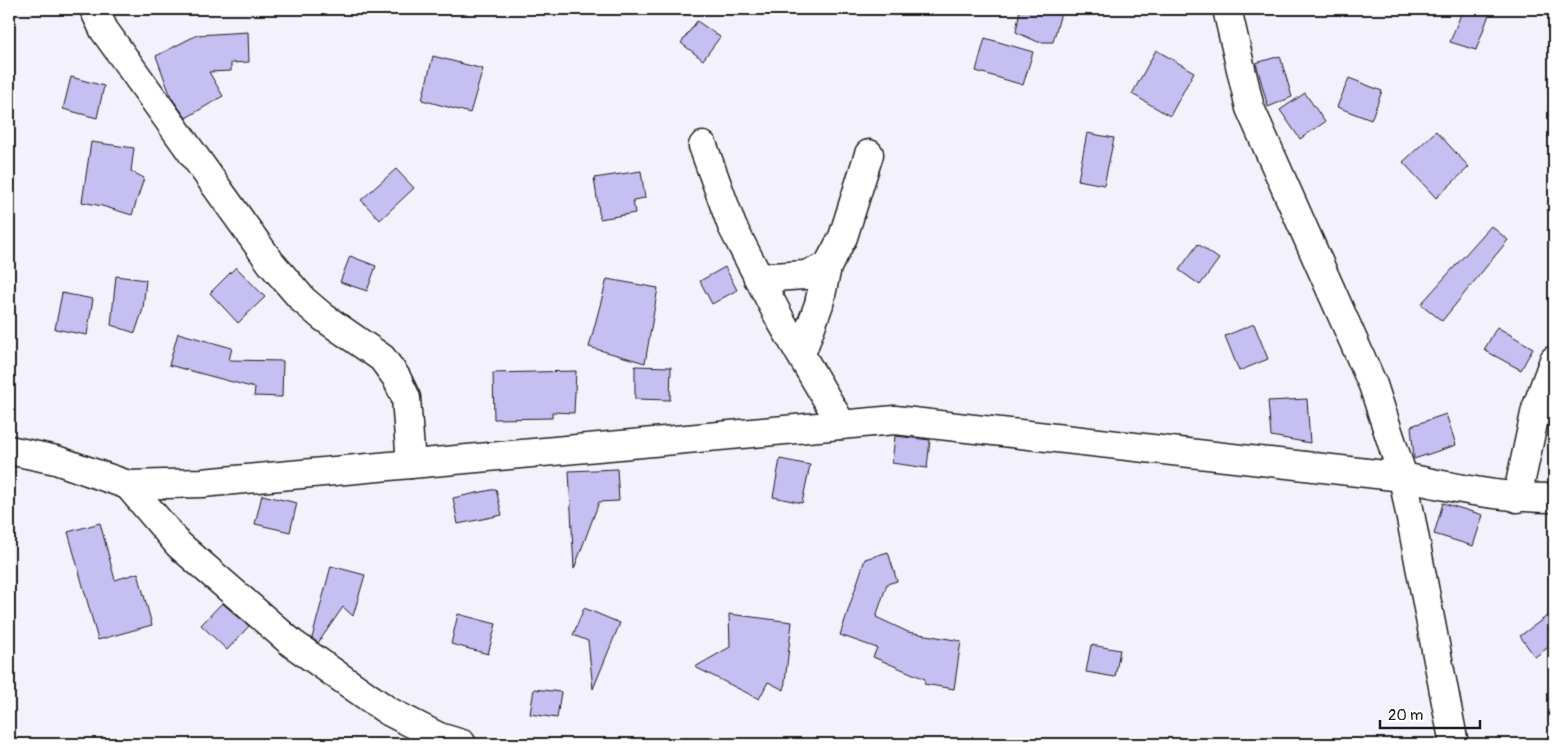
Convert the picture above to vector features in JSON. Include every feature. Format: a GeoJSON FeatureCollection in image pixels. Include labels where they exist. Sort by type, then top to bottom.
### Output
{"type":"FeatureCollection","features":[{"type":"Feature","properties":{"kind":"street"},"geometry":{"type":"LineString","coordinates":[[94,9],[104,30],[271,263],[303,300],[323,318],[382,358],[396,377],[406,398],[411,464]]}},
{"type":"Feature","properties":{"kind":"street"},"geometry":{"type":"LineString","coordinates":[[1226,9],[1250,108],[1372,385],[1403,477],[1454,744]]}},
{"type":"Feature","properties":{"kind":"street"},"geometry":{"type":"LineString","coordinates":[[704,146],[732,226],[758,278],[842,425]]}},
{"type":"Feature","properties":{"kind":"street"},"geometry":{"type":"LineString","coordinates":[[801,354],[819,304],[827,267],[842,237],[869,154]]}},
{"type":"Feature","properties":{"kind":"street"},"geometry":{"type":"LineString","coordinates":[[758,278],[806,275],[827,267]]}},
{"type":"Feature","properties":{"kind":"street"},"geometry":{"type":"LineString","coordinates":[[1517,498],[1536,409],[1554,360]]}},
{"type":"Feature","properties":{"kind":"street"},"geometry":{"type":"LineString","coordinates":[[9,450],[56,460],[128,485],[202,483],[896,420],[1403,477],[1460,490],[1517,498],[1554,498]]}},
{"type":"Feature","properties":{"kind":"street"},"geometry":{"type":"LineString","coordinates":[[128,485],[179,545],[293,644],[388,711],[439,737],[462,744]]}},
{"type":"Feature","properties":{"kind":"building"},"geometry":{"type":"Polygon","coordinates":[[[1020,9],[1062,9],[1053,42],[1038,42],[1016,32],[1020,9]]]}},
{"type":"Feature","properties":{"kind":"building"},"geometry":{"type":"Polygon","coordinates":[[[1463,9],[1491,9],[1476,50],[1450,42],[1463,9]]]}},
{"type":"Feature","properties":{"kind":"building"},"geometry":{"type":"Polygon","coordinates":[[[697,21],[720,37],[703,60],[681,43],[697,21]]]}},
{"type":"Feature","properties":{"kind":"building"},"geometry":{"type":"Polygon","coordinates":[[[248,32],[249,62],[231,63],[231,71],[209,72],[223,96],[186,118],[171,97],[156,56],[197,35],[248,32]]]}},
{"type":"Feature","properties":{"kind":"building"},"geometry":{"type":"Polygon","coordinates":[[[985,38],[1033,52],[1023,85],[976,71],[985,38]]]}},
{"type":"Feature","properties":{"kind":"building"},"geometry":{"type":"Polygon","coordinates":[[[1156,50],[1194,72],[1170,116],[1132,94],[1156,50]]]}},
{"type":"Feature","properties":{"kind":"building"},"geometry":{"type":"Polygon","coordinates":[[[433,56],[483,69],[470,113],[422,100],[433,56]]]}},
{"type":"Feature","properties":{"kind":"building"},"geometry":{"type":"Polygon","coordinates":[[[1280,56],[1292,97],[1268,107],[1256,63],[1280,56]]]}},
{"type":"Feature","properties":{"kind":"building"},"geometry":{"type":"Polygon","coordinates":[[[71,77],[104,86],[97,118],[63,109],[71,77]]]}},
{"type":"Feature","properties":{"kind":"building"},"geometry":{"type":"Polygon","coordinates":[[[1349,78],[1382,91],[1371,120],[1337,107],[1349,78]]]}},
{"type":"Feature","properties":{"kind":"building"},"geometry":{"type":"Polygon","coordinates":[[[1305,93],[1325,122],[1300,139],[1280,110],[1305,93]]]}},
{"type":"Feature","properties":{"kind":"building"},"geometry":{"type":"Polygon","coordinates":[[[1436,131],[1469,167],[1436,198],[1403,162],[1436,131]]]}},
{"type":"Feature","properties":{"kind":"building"},"geometry":{"type":"Polygon","coordinates":[[[1087,133],[1114,138],[1104,185],[1078,180],[1087,133]]]}},
{"type":"Feature","properties":{"kind":"building"},"geometry":{"type":"Polygon","coordinates":[[[91,142],[134,148],[131,171],[144,178],[132,215],[82,202],[91,142]]]}},
{"type":"Feature","properties":{"kind":"building"},"geometry":{"type":"Polygon","coordinates":[[[396,169],[414,188],[380,220],[361,200],[396,169]]]}},
{"type":"Feature","properties":{"kind":"building"},"geometry":{"type":"Polygon","coordinates":[[[641,171],[645,198],[633,200],[635,213],[600,219],[594,178],[641,171]]]}},
{"type":"Feature","properties":{"kind":"building"},"geometry":{"type":"Polygon","coordinates":[[[1491,226],[1508,240],[1442,321],[1421,304],[1491,226]]]}},
{"type":"Feature","properties":{"kind":"building"},"geometry":{"type":"Polygon","coordinates":[[[1198,244],[1219,259],[1200,285],[1179,270],[1198,244]]]}},
{"type":"Feature","properties":{"kind":"building"},"geometry":{"type":"Polygon","coordinates":[[[350,256],[376,266],[367,291],[340,282],[350,256]]]}},
{"type":"Feature","properties":{"kind":"building"},"geometry":{"type":"Polygon","coordinates":[[[236,267],[265,297],[238,323],[210,293],[236,267]]]}},
{"type":"Feature","properties":{"kind":"building"},"geometry":{"type":"Polygon","coordinates":[[[725,267],[737,290],[712,304],[700,281],[725,267]]]}},
{"type":"Feature","properties":{"kind":"building"},"geometry":{"type":"Polygon","coordinates":[[[116,276],[146,280],[143,309],[135,333],[111,325],[116,276]]]}},
{"type":"Feature","properties":{"kind":"building"},"geometry":{"type":"Polygon","coordinates":[[[607,279],[658,288],[645,363],[589,347],[607,279]]]}},
{"type":"Feature","properties":{"kind":"building"},"geometry":{"type":"Polygon","coordinates":[[[62,293],[93,299],[87,335],[55,329],[62,293]]]}},
{"type":"Feature","properties":{"kind":"building"},"geometry":{"type":"Polygon","coordinates":[[[1254,324],[1268,359],[1239,371],[1225,336],[1254,324]]]}},
{"type":"Feature","properties":{"kind":"building"},"geometry":{"type":"Polygon","coordinates":[[[1497,327],[1533,348],[1521,370],[1484,350],[1497,327]]]}},
{"type":"Feature","properties":{"kind":"building"},"geometry":{"type":"Polygon","coordinates":[[[178,333],[232,348],[229,360],[283,361],[282,397],[254,396],[255,388],[169,365],[178,333]]]}},
{"type":"Feature","properties":{"kind":"building"},"geometry":{"type":"Polygon","coordinates":[[[635,366],[671,367],[670,400],[635,399],[635,366]]]}},
{"type":"Feature","properties":{"kind":"building"},"geometry":{"type":"Polygon","coordinates":[[[576,371],[574,413],[552,412],[552,418],[494,419],[493,373],[576,371]]]}},
{"type":"Feature","properties":{"kind":"building"},"geometry":{"type":"Polygon","coordinates":[[[1307,399],[1310,443],[1271,436],[1268,401],[1307,399]]]}},
{"type":"Feature","properties":{"kind":"building"},"geometry":{"type":"Polygon","coordinates":[[[1446,414],[1456,445],[1414,459],[1411,426],[1446,414]]]}},
{"type":"Feature","properties":{"kind":"building"},"geometry":{"type":"Polygon","coordinates":[[[895,436],[930,440],[927,468],[892,463],[895,436]]]}},
{"type":"Feature","properties":{"kind":"building"},"geometry":{"type":"Polygon","coordinates":[[[780,459],[810,465],[802,503],[773,497],[780,459]]]}},
{"type":"Feature","properties":{"kind":"building"},"geometry":{"type":"Polygon","coordinates":[[[617,469],[619,501],[599,502],[574,569],[569,471],[617,469]]]}},
{"type":"Feature","properties":{"kind":"building"},"geometry":{"type":"Polygon","coordinates":[[[496,489],[502,515],[458,524],[453,498],[496,489]]]}},
{"type":"Feature","properties":{"kind":"building"},"geometry":{"type":"Polygon","coordinates":[[[262,495],[297,503],[290,532],[255,524],[262,495]]]}},
{"type":"Feature","properties":{"kind":"building"},"geometry":{"type":"Polygon","coordinates":[[[1443,503],[1483,515],[1473,546],[1434,534],[1443,503]]]}},
{"type":"Feature","properties":{"kind":"building"},"geometry":{"type":"Polygon","coordinates":[[[100,523],[115,580],[138,573],[152,625],[98,640],[68,532],[100,523]]]}},
{"type":"Feature","properties":{"kind":"building"},"geometry":{"type":"Polygon","coordinates":[[[888,552],[897,581],[887,584],[876,617],[908,632],[961,641],[954,689],[924,684],[925,679],[873,657],[877,648],[840,635],[865,559],[888,552]]]}},
{"type":"Feature","properties":{"kind":"building"},"geometry":{"type":"Polygon","coordinates":[[[331,566],[365,575],[353,616],[343,607],[318,643],[312,638],[331,566]]]}},
{"type":"Feature","properties":{"kind":"building"},"geometry":{"type":"Polygon","coordinates":[[[222,603],[249,626],[227,650],[201,625],[222,603]]]}},
{"type":"Feature","properties":{"kind":"building"},"geometry":{"type":"Polygon","coordinates":[[[584,608],[620,623],[593,689],[588,641],[573,635],[584,608]]]}},
{"type":"Feature","properties":{"kind":"building"},"geometry":{"type":"Polygon","coordinates":[[[1554,611],[1554,643],[1535,657],[1520,636],[1554,611]]]}},
{"type":"Feature","properties":{"kind":"building"},"geometry":{"type":"Polygon","coordinates":[[[458,614],[496,624],[488,654],[451,644],[458,614]]]}},
{"type":"Feature","properties":{"kind":"building"},"geometry":{"type":"Polygon","coordinates":[[[729,614],[792,622],[784,690],[768,682],[759,699],[695,667],[730,647],[729,614]]]}},
{"type":"Feature","properties":{"kind":"building"},"geometry":{"type":"Polygon","coordinates":[[[1091,645],[1120,650],[1115,677],[1086,672],[1091,645]]]}},
{"type":"Feature","properties":{"kind":"building"},"geometry":{"type":"Polygon","coordinates":[[[534,689],[561,692],[557,718],[530,714],[534,689]]]}}]}
